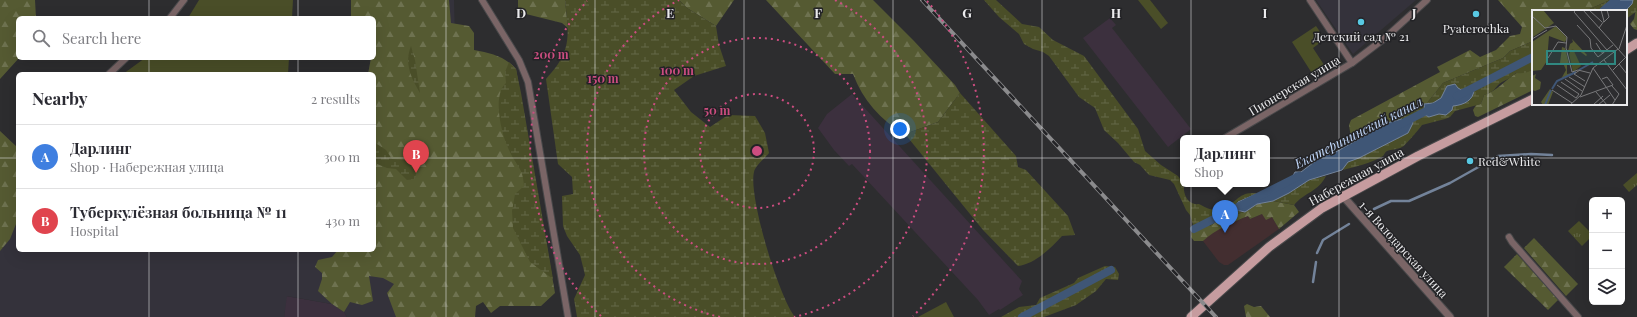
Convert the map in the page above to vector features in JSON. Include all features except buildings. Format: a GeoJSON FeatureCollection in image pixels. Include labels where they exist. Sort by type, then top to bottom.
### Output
{"type":"FeatureCollection","features":[{"type":"Feature","properties":{"kind":"main road"},"geometry":{"type":"LineString","coordinates":[[1627,49],[1637,43]]}},
{"type":"Feature","properties":{"kind":"main road","name":"Набережная улица"},"geometry":{"type":"LineString","coordinates":[[1191,317],[1269,247],[1308,217],[1342,195],[1532,100]]}},
{"type":"Feature","properties":{"kind":"street"},"geometry":{"type":"LineString","coordinates":[[172,16],[184,0]]}},
{"type":"Feature","properties":{"kind":"street"},"geometry":{"type":"LineString","coordinates":[[482,0],[519,60],[528,82],[568,317]]}},
{"type":"Feature","properties":{"kind":"street"},"geometry":{"type":"LineString","coordinates":[[1310,0],[1352,63]]}},
{"type":"Feature","properties":{"kind":"street","name":"Пионерская улица"},"geometry":{"type":"LineString","coordinates":[[1230,135],[1352,63],[1385,38],[1427,0]]}},
{"type":"Feature","properties":{"kind":"street"},"geometry":{"type":"LineString","coordinates":[[111,72],[124,60]]}},
{"type":"Feature","properties":{"kind":"street","name":"1-я Володарская улица"},"geometry":{"type":"LineString","coordinates":[[1342,195],[1450,317]]}},
{"type":"Feature","properties":{"kind":"street"},"geometry":{"type":"LineString","coordinates":[[1509,237],[1578,317]]}},
{"type":"Feature","properties":{"kind":"shaded area"},"geometry":{"type":"Polygon","coordinates":[[[351,0],[454,0],[462,317],[347,317],[344,312],[332,304],[287,296],[284,317],[0,317],[0,131],[16,146],[16,252],[376,252],[376,72],[368,72],[371,60],[376,60],[376,16],[351,16],[351,0]]]}},
{"type":"Feature","properties":{"kind":"shaded area","name":"Детский сад № 21"},"geometry":{"type":"Polygon","coordinates":[[[1316,0],[1416,0],[1353,54],[1316,0]]]}},
{"type":"Feature","properties":{"kind":"shaded area"},"geometry":{"type":"Polygon","coordinates":[[[1110,18],[1116,25],[1112,28],[1191,129],[1183,135],[1180,135],[1180,138],[1168,147],[1083,38],[1110,18]]]}},
{"type":"Feature","properties":{"kind":"shaded area"},"geometry":{"type":"Polygon","coordinates":[[[852,94],[1022,281],[1019,289],[1023,295],[1000,310],[999,309],[989,315],[978,300],[852,164],[849,166],[834,150],[818,128],[827,114],[852,94]]]}},
{"type":"Feature","properties":{"kind":"shaded area"},"geometry":{"type":"Polygon","coordinates":[[[1262,214],[1272,217],[1279,229],[1228,265],[1224,265],[1219,262],[1203,241],[1212,232],[1230,223],[1248,216],[1250,219],[1262,214]]]}},
{"type":"Feature","properties":{"kind":"shaded area"},"geometry":{"type":"Polygon","coordinates":[[[286,296],[332,304],[344,312],[347,317],[284,317],[286,296]]]}},
{"type":"Feature","properties":{"kind":"green space"},"geometry":{"type":"Polygon","coordinates":[[[0,0],[35,0],[36,16],[16,16],[17,60],[0,79],[0,0]]]}},
{"type":"Feature","properties":{"kind":"green space"},"geometry":{"type":"Polygon","coordinates":[[[199,0],[293,0],[292,16],[189,16],[199,0]]]}},
{"type":"Feature","properties":{"kind":"green space"},"geometry":{"type":"Polygon","coordinates":[[[351,0],[449,0],[451,23],[469,26],[474,33],[474,50],[486,52],[502,58],[516,69],[555,293],[541,306],[500,306],[491,313],[483,302],[476,306],[475,317],[396,317],[387,293],[394,284],[383,278],[369,276],[373,301],[362,305],[350,302],[344,312],[332,304],[318,291],[322,279],[322,273],[315,267],[318,260],[332,257],[336,252],[376,252],[376,72],[368,72],[371,60],[376,60],[376,16],[351,16],[351,0]]]}},
{"type":"Feature","properties":{"kind":"green space"},"geometry":{"type":"Polygon","coordinates":[[[518,0],[565,0],[568,28],[562,23],[518,12],[518,0]]]}},
{"type":"Feature","properties":{"kind":"green space"},"geometry":{"type":"Polygon","coordinates":[[[565,0],[679,0],[687,8],[716,26],[719,45],[726,66],[694,76],[674,90],[691,112],[710,127],[728,115],[755,116],[765,133],[769,153],[755,170],[753,184],[760,223],[773,269],[788,306],[795,317],[577,317],[574,299],[585,275],[580,255],[567,236],[563,226],[562,196],[573,194],[572,177],[558,164],[546,79],[560,60],[567,43],[568,34],[565,0]]]}},
{"type":"Feature","properties":{"kind":"green space"},"geometry":{"type":"Polygon","coordinates":[[[679,0],[734,0],[716,26],[687,8],[679,0]]]}},
{"type":"Feature","properties":{"kind":"green space"},"geometry":{"type":"Polygon","coordinates":[[[766,0],[873,0],[914,41],[955,85],[960,93],[938,122],[905,134],[880,116],[873,108],[867,101],[853,74],[835,74],[766,0]]]}},
{"type":"Feature","properties":{"kind":"green space"},"geometry":{"type":"Polygon","coordinates":[[[984,0],[996,0],[1022,24],[1039,27],[1053,40],[1084,56],[1138,129],[1145,151],[1161,165],[1178,176],[1180,179],[1180,187],[1184,187],[1185,194],[1189,201],[1206,208],[1218,210],[1226,207],[1243,195],[1253,193],[1260,194],[1237,202],[1240,212],[1245,212],[1221,218],[1210,226],[1193,225],[1190,215],[1186,210],[1174,184],[1170,180],[1149,175],[1140,165],[1134,162],[1118,143],[1104,130],[1095,108],[1079,97],[1049,56],[1024,44],[1019,34],[999,17],[984,0]]]}},
{"type":"Feature","properties":{"kind":"green space"},"geometry":{"type":"Polygon","coordinates":[[[1138,0],[1150,0],[1168,23],[1161,29],[1138,0]]]}},
{"type":"Feature","properties":{"kind":"green space"},"geometry":{"type":"Polygon","coordinates":[[[1498,0],[1610,0],[1587,10],[1532,10],[1532,41],[1510,51],[1503,58],[1443,83],[1427,103],[1415,107],[1402,119],[1387,123],[1356,140],[1351,138],[1349,125],[1351,120],[1440,72],[1437,67],[1470,50],[1480,57],[1496,50],[1510,36],[1520,34],[1522,27],[1498,0]]]}},
{"type":"Feature","properties":{"kind":"green space"},"geometry":{"type":"Polygon","coordinates":[[[1610,0],[1637,0],[1637,11],[1627,18],[1627,10],[1587,10],[1610,0]]]}},
{"type":"Feature","properties":{"kind":"green space"},"geometry":{"type":"Polygon","coordinates":[[[1637,4],[1637,30],[1630,24],[1634,19],[1637,4]]]}},
{"type":"Feature","properties":{"kind":"green space"},"geometry":{"type":"Polygon","coordinates":[[[1316,26],[1325,39],[1313,48],[1328,71],[1315,78],[1292,42],[1316,26]]]}},
{"type":"Feature","properties":{"kind":"green space"},"geometry":{"type":"Polygon","coordinates":[[[1532,41],[1532,70],[1525,73],[1516,73],[1499,84],[1491,92],[1484,95],[1481,104],[1455,111],[1450,117],[1422,125],[1402,147],[1387,151],[1383,156],[1368,163],[1342,170],[1347,162],[1359,158],[1408,133],[1412,120],[1406,125],[1402,123],[1402,119],[1415,107],[1427,103],[1443,83],[1503,58],[1510,51],[1532,41]]]}},
{"type":"Feature","properties":{"kind":"green space"},"geometry":{"type":"Polygon","coordinates":[[[411,46],[415,60],[420,93],[414,82],[408,64],[411,46]]]}},
{"type":"Feature","properties":{"kind":"green space"},"geometry":{"type":"Polygon","coordinates":[[[142,60],[289,60],[288,72],[126,72],[142,60]]]}},
{"type":"Feature","properties":{"kind":"green space"},"geometry":{"type":"Polygon","coordinates":[[[509,62],[516,69],[521,93],[553,279],[530,262],[513,228],[512,211],[515,194],[524,186],[521,170],[506,143],[499,115],[499,96],[506,83],[505,72],[509,62]]]}},
{"type":"Feature","properties":{"kind":"green space"},"geometry":{"type":"Polygon","coordinates":[[[1532,70],[1532,90],[1478,117],[1475,116],[1473,110],[1476,105],[1481,104],[1484,95],[1497,88],[1517,73],[1532,70]]]}},
{"type":"Feature","properties":{"kind":"green space"},"geometry":{"type":"Polygon","coordinates":[[[960,93],[1016,156],[1018,167],[1026,170],[1068,216],[1075,235],[1062,236],[1042,255],[1024,265],[1018,266],[983,230],[905,134],[938,122],[960,93]]]}},
{"type":"Feature","properties":{"kind":"green space"},"geometry":{"type":"Polygon","coordinates":[[[0,131],[16,146],[16,224],[10,239],[0,251],[0,131]]]}},
{"type":"Feature","properties":{"kind":"green space"},"geometry":{"type":"Polygon","coordinates":[[[376,143],[386,150],[392,159],[404,160],[415,156],[418,162],[415,179],[407,180],[396,169],[387,168],[377,164],[376,143]]]}},
{"type":"Feature","properties":{"kind":"green space"},"geometry":{"type":"Polygon","coordinates":[[[1637,173],[1637,185],[1629,192],[1623,185],[1637,173]]]}},
{"type":"Feature","properties":{"kind":"green space"},"geometry":{"type":"Polygon","coordinates":[[[1326,176],[1315,189],[1294,205],[1273,201],[1309,180],[1326,176]]]}},
{"type":"Feature","properties":{"kind":"green space"},"geometry":{"type":"Polygon","coordinates":[[[1273,201],[1294,205],[1299,212],[1279,229],[1272,217],[1266,220],[1262,214],[1250,219],[1248,216],[1230,224],[1213,233],[1203,241],[1194,241],[1191,237],[1193,225],[1210,226],[1221,218],[1245,212],[1257,204],[1273,201]]]}},
{"type":"Feature","properties":{"kind":"green space"},"geometry":{"type":"Polygon","coordinates":[[[1579,221],[1589,231],[1589,239],[1582,246],[1568,231],[1579,221]]]}},
{"type":"Feature","properties":{"kind":"green space"},"geometry":{"type":"Polygon","coordinates":[[[1534,238],[1578,284],[1566,296],[1524,248],[1534,238]]]}},
{"type":"Feature","properties":{"kind":"green space"},"geometry":{"type":"Polygon","coordinates":[[[1517,254],[1558,300],[1548,310],[1504,267],[1517,254]]]}},
{"type":"Feature","properties":{"kind":"green space"},"geometry":{"type":"Polygon","coordinates":[[[1105,266],[1115,267],[1119,274],[1118,280],[1106,279],[1096,291],[1076,305],[1044,317],[1001,317],[1019,307],[1036,305],[1040,298],[1074,283],[1078,278],[1105,266]]]}},
{"type":"Feature","properties":{"kind":"green space"},"geometry":{"type":"Polygon","coordinates":[[[946,302],[954,317],[918,317],[946,302]]]}},
{"type":"Feature","properties":{"kind":"green space"},"geometry":{"type":"Polygon","coordinates":[[[1247,304],[1254,307],[1261,306],[1270,317],[1246,317],[1244,306],[1247,304]]]}},
{"type":"Feature","properties":{"kind":"water"},"geometry":{"type":"Polygon","coordinates":[[[1617,0],[1633,0],[1632,4],[1626,10],[1606,10],[1617,0]]]}},
{"type":"Feature","properties":{"kind":"water"},"geometry":{"type":"Polygon","coordinates":[[[1455,84],[1458,88],[1467,93],[1474,89],[1474,93],[1470,99],[1464,103],[1453,106],[1452,110],[1446,115],[1439,114],[1429,117],[1425,115],[1424,104],[1433,103],[1441,98],[1447,86],[1455,84]]]}},
{"type":"Feature","properties":{"kind":"water"},"geometry":{"type":"Polygon","coordinates":[[[1402,119],[1402,123],[1406,125],[1412,119],[1413,123],[1408,133],[1348,162],[1342,170],[1309,180],[1273,201],[1257,204],[1245,212],[1236,210],[1238,202],[1254,195],[1264,195],[1274,191],[1289,183],[1295,172],[1301,172],[1322,156],[1334,153],[1387,123],[1402,119]]]}},
{"type":"Feature","properties":{"kind":"waterway","name":"Екатерининский канал"},"geometry":{"type":"LineString","coordinates":[[1604,10],[1616,0]]}},
{"type":"Feature","properties":{"kind":"waterway","name":"Екатерининский канал"},"geometry":{"type":"LineString","coordinates":[[1457,96],[1532,58]]}},
{"type":"Feature","properties":{"kind":"waterway","name":"Екатерининский канал"},"geometry":{"type":"LineString","coordinates":[[1393,128],[1434,107]]}},
{"type":"Feature","properties":{"kind":"waterway"},"geometry":{"type":"LineString","coordinates":[[1374,209],[1391,201],[1409,201],[1450,183],[1498,156],[1531,154],[1552,155]]}},
{"type":"Feature","properties":{"kind":"waterway","name":"Екатерининский канал"},"geometry":{"type":"LineString","coordinates":[[1194,229],[1299,176]]}},
{"type":"Feature","properties":{"kind":"waterway"},"geometry":{"type":"LineString","coordinates":[[1317,253],[1323,240],[1349,224]]}},
{"type":"Feature","properties":{"kind":"waterway"},"geometry":{"type":"LineString","coordinates":[[1313,282],[1316,262]]}},
{"type":"Feature","properties":{"kind":"waterway","name":"Екатерининский канал"},"geometry":{"type":"LineString","coordinates":[[1022,317],[1111,270]]}},
{"type":"Feature","properties":{"kind":"railway"},"geometry":{"type":"LineString","coordinates":[[922,0],[1216,317]]}},
{"type":"Feature","properties":{"kind":"place","name":"Pyaterochka"},"geometry":{"type":"Point","coordinates":[1476,14]}},
{"type":"Feature","properties":{"kind":"place","name":"Детский сад № 21"},"geometry":{"type":"Point","coordinates":[1361,22]}},
{"type":"Feature","properties":{"kind":"place","name":"Red&White"},"geometry":{"type":"Point","coordinates":[1470,161]}},
{"type":"Feature","properties":{"kind":"place","name":"Туберкулёзная больница № 11"},"geometry":{"type":"Point","coordinates":[416,173]}},
{"type":"Feature","properties":{"kind":"place","name":"Дарлинг"},"geometry":{"type":"Point","coordinates":[1225,233]}}]}
